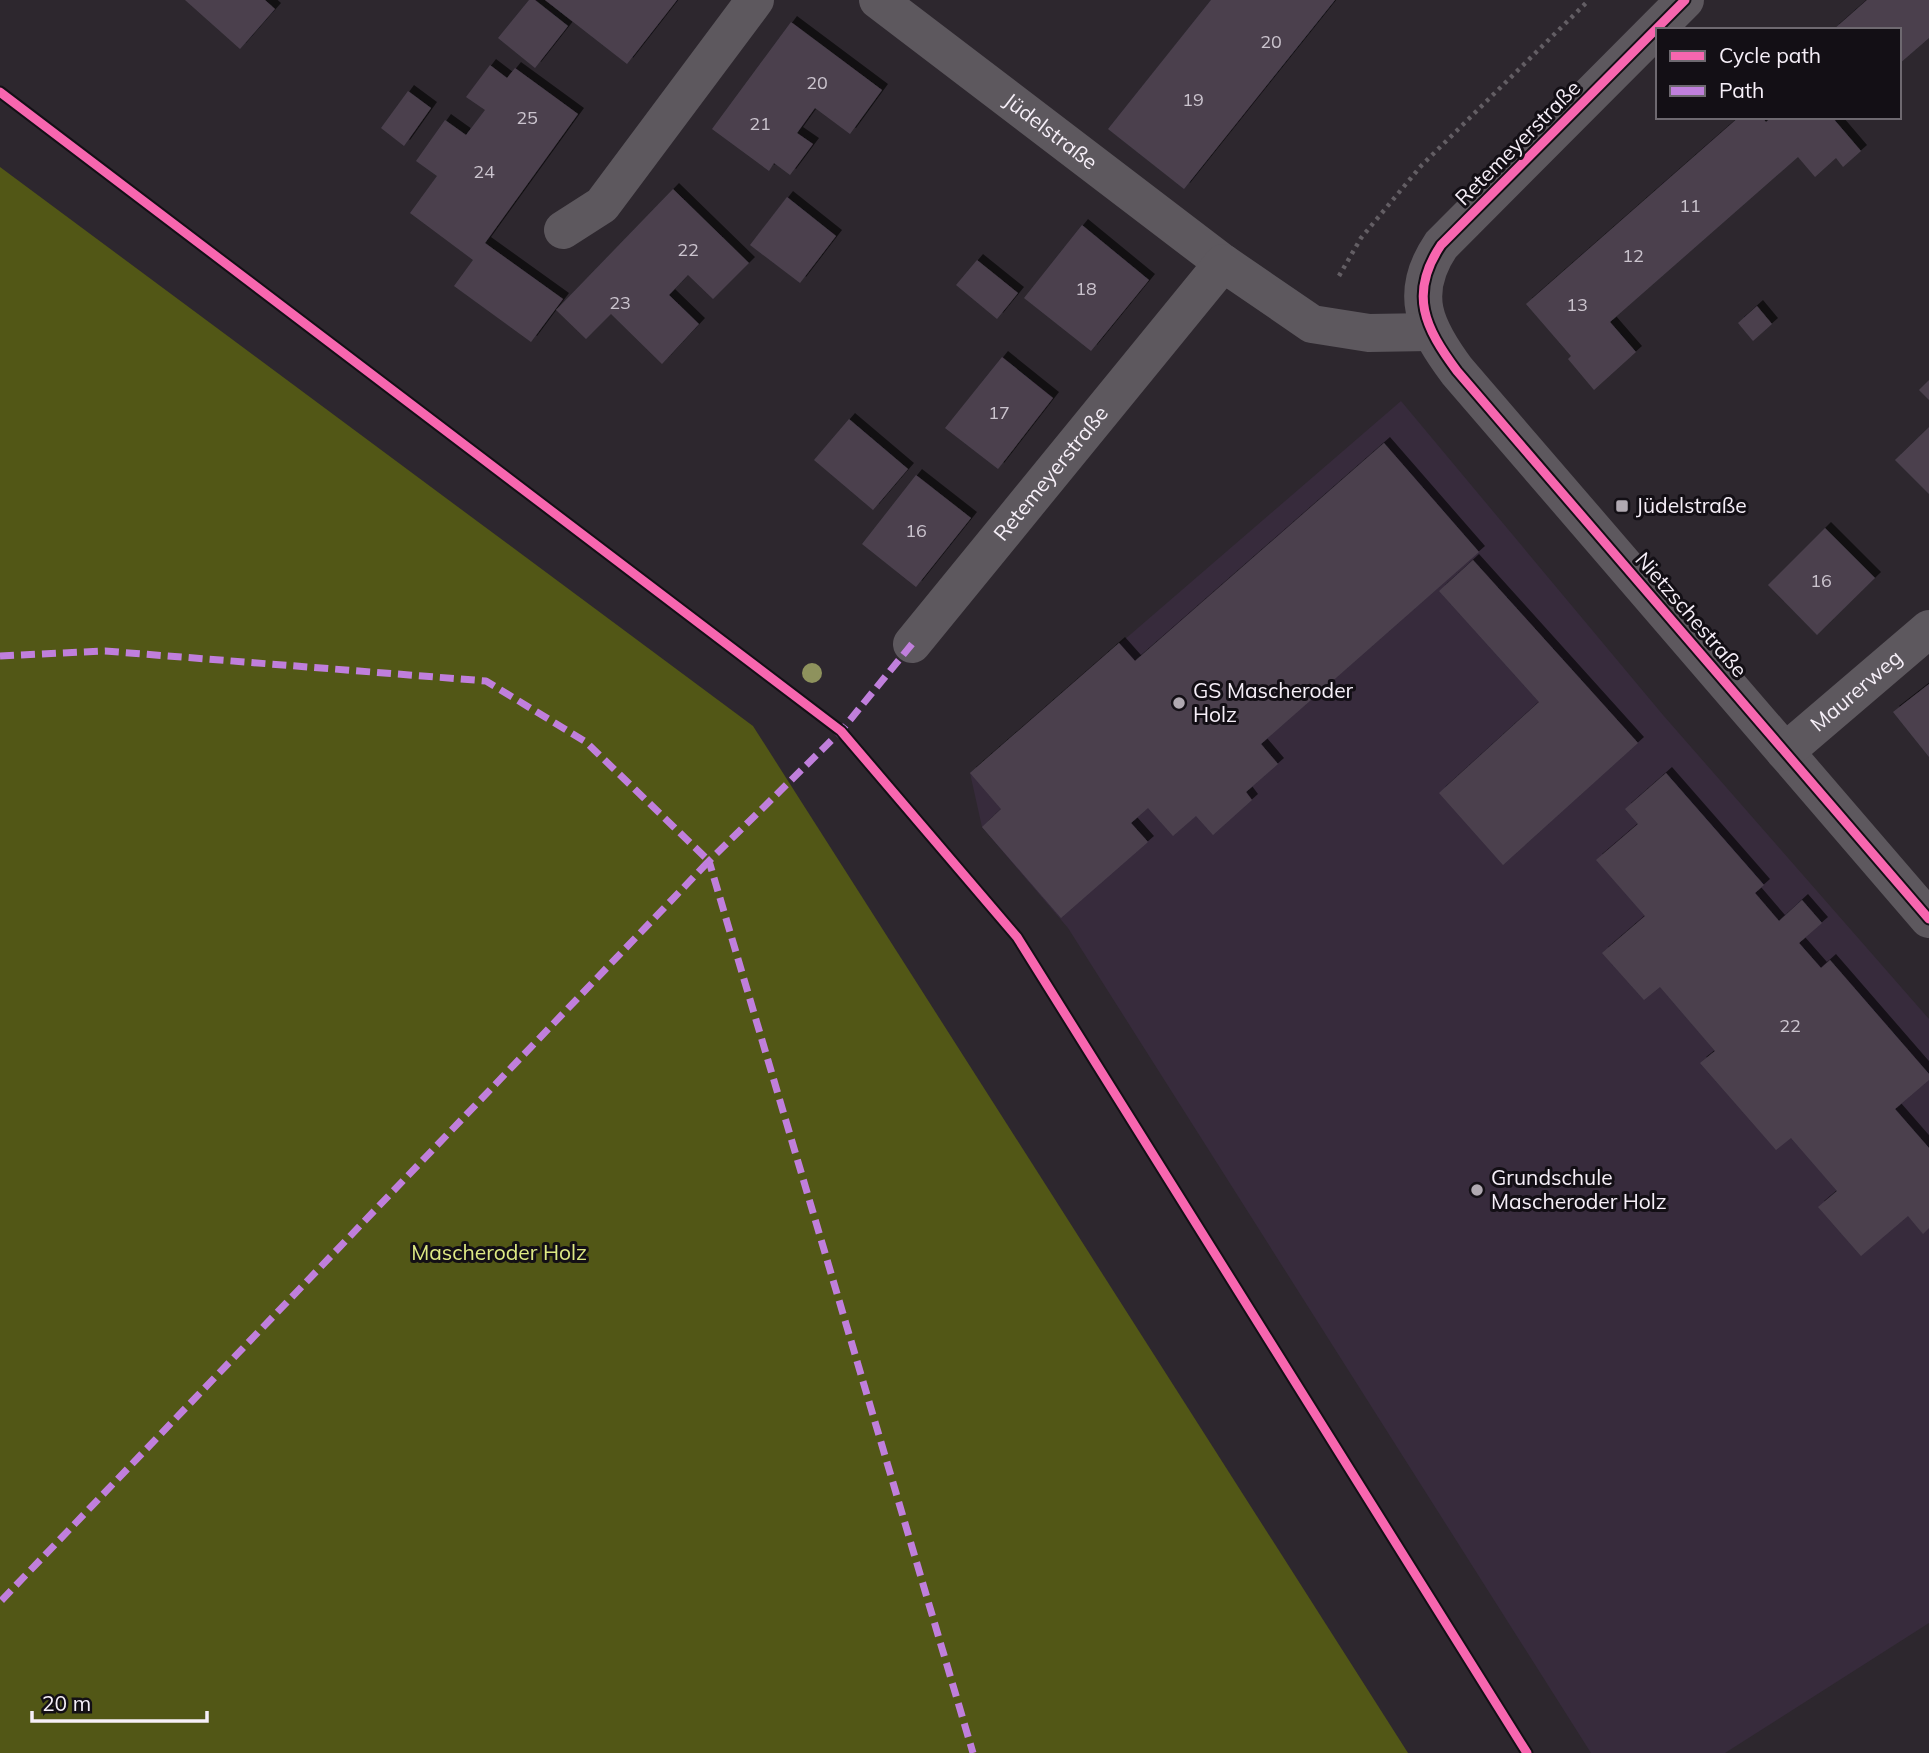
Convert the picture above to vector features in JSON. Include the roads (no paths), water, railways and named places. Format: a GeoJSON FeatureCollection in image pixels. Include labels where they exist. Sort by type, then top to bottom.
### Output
{"type":"FeatureCollection","features":[{"type":"Feature","properties":{"kind":"street"},"geometry":{"type":"LineString","coordinates":[[563,230],[602,205],[755,0]]}},
{"type":"Feature","properties":{"kind":"street","name":"Jüdelstraße"},"geometry":{"type":"LineString","coordinates":[[877,0],[1223,263]]}},
{"type":"Feature","properties":{"kind":"street","name":"Retemeyerstraße"},"geometry":{"type":"LineString","coordinates":[[1657,28],[1685,0]]}},
{"type":"Feature","properties":{"kind":"street","name":"Retemeyerstraße"},"geometry":{"type":"LineString","coordinates":[[1430,332],[1422,304],[1425,280],[1430,262],[1441,245],[1656,29]]}},
{"type":"Feature","properties":{"kind":"street"},"geometry":{"type":"LineString","coordinates":[[1223,263],[1311,324],[1369,333],[1430,332]]}},
{"type":"Feature","properties":{"kind":"street","name":"Retemeyerstraße"},"geometry":{"type":"LineString","coordinates":[[912,644],[1223,263]]}},
{"type":"Feature","properties":{"kind":"street","name":"Nietzschestraße"},"geometry":{"type":"LineString","coordinates":[[1430,332],[1457,372],[1929,919]]}},
{"type":"Feature","properties":{"kind":"street","name":"Maurerweg"},"geometry":{"type":"LineString","coordinates":[[1785,752],[1929,629]]}},
{"type":"Feature","properties":{"kind":"place","name":"Jüdelstraße"},"geometry":{"type":"Point","coordinates":[1622,506]}},
{"type":"Feature","properties":{"kind":"place","name":"GS Mascheroder Holz"},"geometry":{"type":"Point","coordinates":[1179,703]}},
{"type":"Feature","properties":{"kind":"place","name":"Grundschule Mascheroder Holz"},"geometry":{"type":"Point","coordinates":[1477,1190]}},
{"type":"Feature","properties":{"kind":"park label","name":"Mascheroder Holz"},"geometry":{"type":"Point","coordinates":[499,1253]}}]}
